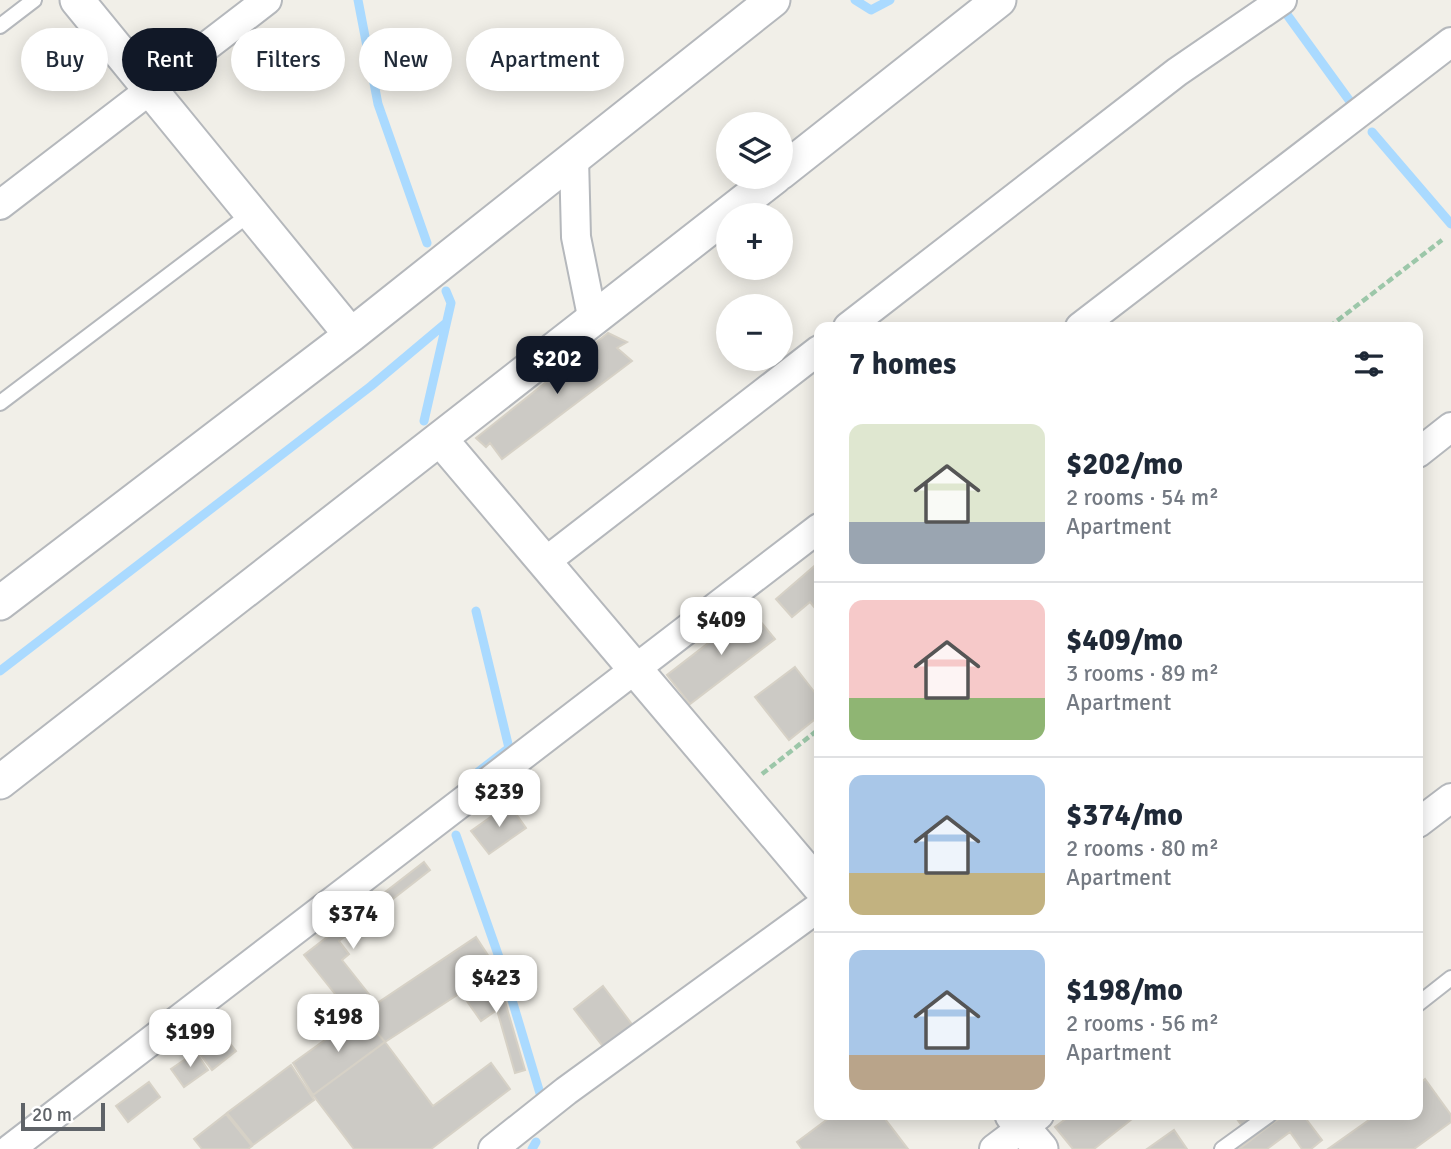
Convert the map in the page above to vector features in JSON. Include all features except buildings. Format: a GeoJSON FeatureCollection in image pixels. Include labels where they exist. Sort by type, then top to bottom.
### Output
{"type":"FeatureCollection","features":[{"type":"Feature","properties":{"kind":"street"},"geometry":{"type":"LineString","coordinates":[[77,0],[122,55]]}},
{"type":"Feature","properties":{"kind":"street"},"geometry":{"type":"LineString","coordinates":[[217,38],[267,0]]}},
{"type":"Feature","properties":{"kind":"street"},"geometry":{"type":"LineString","coordinates":[[0,603],[351,335],[772,0]]}},
{"type":"Feature","properties":{"kind":"street"},"geometry":{"type":"LineString","coordinates":[[793,163],[999,0]]}},
{"type":"Feature","properties":{"kind":"street"},"geometry":{"type":"LineString","coordinates":[[854,322],[1177,72],[1282,0]]}},
{"type":"Feature","properties":{"kind":"street"},"geometry":{"type":"LineString","coordinates":[[1087,322],[1451,42]]}},
{"type":"Feature","properties":{"kind":"street"},"geometry":{"type":"LineString","coordinates":[[0,205],[147,91]]}},
{"type":"Feature","properties":{"kind":"street"},"geometry":{"type":"LineString","coordinates":[[152,91],[351,335]]}},
{"type":"Feature","properties":{"kind":"street"},"geometry":{"type":"LineString","coordinates":[[574,158],[576,237],[593,321]]}},
{"type":"Feature","properties":{"kind":"street"},"geometry":{"type":"LineString","coordinates":[[0,782],[760,189]]}},
{"type":"Feature","properties":{"kind":"street"},"geometry":{"type":"LineString","coordinates":[[545,562],[814,354]]}},
{"type":"Feature","properties":{"kind":"street"},"geometry":{"type":"LineString","coordinates":[[1423,449],[1451,427]]}},
{"type":"Feature","properties":{"kind":"street"},"geometry":{"type":"LineString","coordinates":[[441,440],[814,880]]}},
{"type":"Feature","properties":{"kind":"street"},"geometry":{"type":"LineString","coordinates":[[10,1149],[814,532]]}},
{"type":"Feature","properties":{"kind":"street"},"geometry":{"type":"LineString","coordinates":[[1423,819],[1451,798]]}},
{"type":"Feature","properties":{"kind":"street"},"geometry":{"type":"LineString","coordinates":[[493,1149],[566,1091],[814,911]]}},
{"type":"Feature","properties":{"kind":"street"},"geometry":{"type":"LineString","coordinates":[[994,1149],[1029,1126]]}},
{"type":"Feature","properties":{"kind":"lane"},"geometry":{"type":"LineString","coordinates":[[0,26],[34,0]]}},
{"type":"Feature","properties":{"kind":"lane"},"geometry":{"type":"LineString","coordinates":[[0,403],[251,213]]}},
{"type":"Feature","properties":{"kind":"lane"},"geometry":{"type":"LineString","coordinates":[[1423,1000],[1451,978]]}},
{"type":"Feature","properties":{"kind":"lane"},"geometry":{"type":"LineString","coordinates":[[1222,1149],[1262,1120]]}},
{"type":"Feature","properties":{"kind":"path"},"geometry":{"type":"LineString","coordinates":[[1335,322],[1442,240]]}},
{"type":"Feature","properties":{"kind":"path"},"geometry":{"type":"LineString","coordinates":[[740,793],[814,733]]}},
{"type":"Feature","properties":{"kind":"waterway"},"geometry":{"type":"LineString","coordinates":[[358,0],[378,104],[427,243]]}},
{"type":"Feature","properties":{"kind":"waterway"},"geometry":{"type":"LineString","coordinates":[[855,0],[871,10],[890,0]]}},
{"type":"Feature","properties":{"kind":"waterway"},"geometry":{"type":"LineString","coordinates":[[1280,5],[1349,100]]}},
{"type":"Feature","properties":{"kind":"waterway"},"geometry":{"type":"LineString","coordinates":[[1372,132],[1451,224]]}},
{"type":"Feature","properties":{"kind":"waterway"},"geometry":{"type":"LineString","coordinates":[[424,421],[451,303],[446,291]]}},
{"type":"Feature","properties":{"kind":"waterway"},"geometry":{"type":"LineString","coordinates":[[0,671],[371,386],[446,323]]}},
{"type":"Feature","properties":{"kind":"waterway"},"geometry":{"type":"LineString","coordinates":[[476,611],[509,748],[478,772]]}},
{"type":"Feature","properties":{"kind":"waterway"},"geometry":{"type":"LineString","coordinates":[[456,835],[500,960],[542,1100]]}},
{"type":"Feature","properties":{"kind":"waterway"},"geometry":{"type":"LineString","coordinates":[[532,1149],[536,1142]]}}]}
